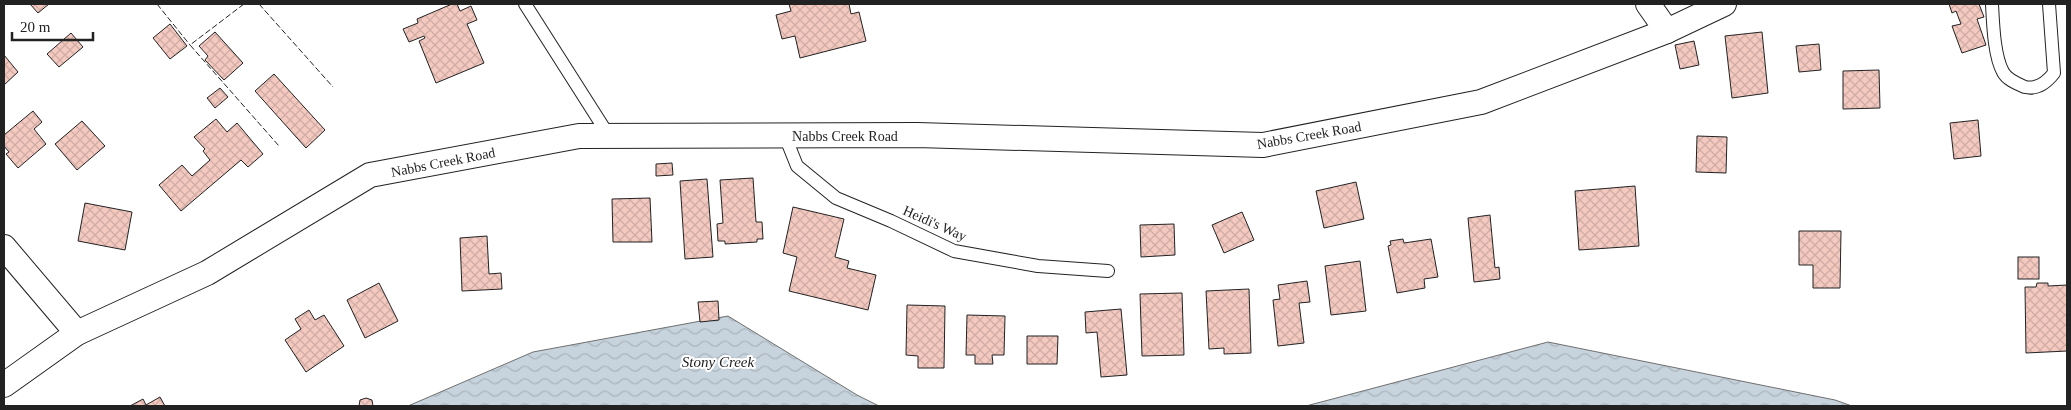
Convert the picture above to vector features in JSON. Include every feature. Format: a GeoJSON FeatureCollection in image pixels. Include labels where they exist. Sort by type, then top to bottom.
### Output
{"type":"FeatureCollection","features":[{"type":"Feature","properties":{"kind":"street"},"geometry":{"type":"LineString","coordinates":[[1648,4],[1667,31]]}},
{"type":"Feature","properties":{"kind":"street","name":"Nabbs Creek Road"},"geometry":{"type":"LineString","coordinates":[[4,385],[77,333],[207,273],[370,175],[579,136],[917,136],[1262,145],[1481,102],[1667,31],[1724,4]]}},
{"type":"Feature","properties":{"kind":"street"},"geometry":{"type":"LineString","coordinates":[[4,247],[77,333]]}},
{"type":"Feature","properties":{"kind":"lane"},"geometry":{"type":"LineString","coordinates":[[525,4],[609,136]]}},
{"type":"Feature","properties":{"kind":"lane"},"geometry":{"type":"LineString","coordinates":[[1992,4],[1997,51],[2003,73],[2016,84],[2031,88],[2046,83],[2054,73],[2049,4]]}},
{"type":"Feature","properties":{"kind":"lane","name":"Heidi's Way"},"geometry":{"type":"LineString","coordinates":[[785,136],[797,166],[836,198],[891,221],[954,251],[1038,266],[1108,270]]}},
{"type":"Feature","properties":{"kind":"water","name":"Stony Creek"},"geometry":{"type":"Polygon","coordinates":[[[728,316],[857,395],[879,406],[408,406],[533,352],[728,316]]]}},
{"type":"Feature","properties":{"kind":"water"},"geometry":{"type":"Polygon","coordinates":[[[1548,342],[1835,400],[1852,406],[1306,406],[1548,342]]]}},
{"type":"Feature","properties":{"kind":"building"},"geometry":{"type":"Polygon","coordinates":[[[30,4],[49,4],[38,13],[30,4]]]}},
{"type":"Feature","properties":{"kind":"building"},"geometry":{"type":"Polygon","coordinates":[[[452,4],[457,4],[460,11],[471,6],[477,20],[467,24],[484,63],[436,83],[419,41],[425,38],[424,36],[409,42],[403,29],[418,23],[417,19],[452,4]]]}},
{"type":"Feature","properties":{"kind":"building"},"geometry":{"type":"Polygon","coordinates":[[[789,4],[849,4],[851,14],[859,12],[866,41],[800,58],[795,36],[782,39],[776,15],[791,11],[789,4]]]}},
{"type":"Feature","properties":{"kind":"building"},"geometry":{"type":"Polygon","coordinates":[[[1949,4],[1979,4],[1984,17],[1977,19],[1986,45],[1962,53],[1952,26],[1961,24],[1956,11],[1952,13],[1949,4]]]}},
{"type":"Feature","properties":{"kind":"building"},"geometry":{"type":"Polygon","coordinates":[[[170,24],[187,46],[170,59],[153,38],[170,24]]]}},
{"type":"Feature","properties":{"kind":"building"},"geometry":{"type":"Polygon","coordinates":[[[215,32],[243,63],[224,80],[205,60],[208,56],[199,46],[215,32]]]}},
{"type":"Feature","properties":{"kind":"building"},"geometry":{"type":"Polygon","coordinates":[[[1762,32],[1768,93],[1732,98],[1725,36],[1762,32]]]}},
{"type":"Feature","properties":{"kind":"building"},"geometry":{"type":"Polygon","coordinates":[[[71,33],[83,47],[59,67],[47,54],[71,33]]]}},
{"type":"Feature","properties":{"kind":"building"},"geometry":{"type":"Polygon","coordinates":[[[1694,41],[1699,65],[1680,69],[1675,45],[1694,41]]]}},
{"type":"Feature","properties":{"kind":"building"},"geometry":{"type":"Polygon","coordinates":[[[1819,44],[1821,70],[1799,72],[1796,46],[1819,44]]]}},
{"type":"Feature","properties":{"kind":"building"},"geometry":{"type":"Polygon","coordinates":[[[4,55],[18,72],[4,85],[4,55]]]}},
{"type":"Feature","properties":{"kind":"building"},"geometry":{"type":"Polygon","coordinates":[[[1879,70],[1880,108],[1843,109],[1843,71],[1879,70]]]}},
{"type":"Feature","properties":{"kind":"building"},"geometry":{"type":"Polygon","coordinates":[[[274,74],[325,130],[306,148],[255,91],[274,74]]]}},
{"type":"Feature","properties":{"kind":"building"},"geometry":{"type":"Polygon","coordinates":[[[220,88],[228,97],[215,108],[207,98],[220,88]]]}},
{"type":"Feature","properties":{"kind":"building"},"geometry":{"type":"Polygon","coordinates":[[[33,111],[42,122],[34,129],[46,144],[18,168],[6,154],[9,152],[4,146],[4,135],[33,111]]]}},
{"type":"Feature","properties":{"kind":"building"},"geometry":{"type":"Polygon","coordinates":[[[216,119],[227,132],[237,123],[263,154],[248,167],[241,160],[181,211],[159,185],[182,165],[192,176],[210,160],[203,151],[205,149],[194,137],[216,119]]]}},
{"type":"Feature","properties":{"kind":"building"},"geometry":{"type":"Polygon","coordinates":[[[1978,120],[1981,156],[1954,159],[1950,123],[1978,120]]]}},
{"type":"Feature","properties":{"kind":"building"},"geometry":{"type":"Polygon","coordinates":[[[82,121],[105,146],[77,170],[55,144],[82,121]]]}},
{"type":"Feature","properties":{"kind":"building"},"geometry":{"type":"Polygon","coordinates":[[[1697,136],[1727,137],[1726,173],[1696,172],[1697,136]]]}},
{"type":"Feature","properties":{"kind":"building"},"geometry":{"type":"Polygon","coordinates":[[[672,163],[673,175],[656,176],[656,164],[672,163]]]}},
{"type":"Feature","properties":{"kind":"building"},"geometry":{"type":"Polygon","coordinates":[[[753,178],[756,222],[762,222],[763,239],[757,239],[757,242],[725,244],[725,241],[718,241],[717,224],[723,223],[720,180],[753,178]]]}},
{"type":"Feature","properties":{"kind":"building"},"geometry":{"type":"Polygon","coordinates":[[[707,179],[713,257],[685,259],[680,181],[707,179]]]}},
{"type":"Feature","properties":{"kind":"building"},"geometry":{"type":"Polygon","coordinates":[[[1356,182],[1364,219],[1324,228],[1316,191],[1356,182]]]}},
{"type":"Feature","properties":{"kind":"building"},"geometry":{"type":"Polygon","coordinates":[[[1635,186],[1639,246],[1579,250],[1575,191],[1635,186]]]}},
{"type":"Feature","properties":{"kind":"building"},"geometry":{"type":"Polygon","coordinates":[[[650,198],[652,242],[613,242],[612,199],[650,198]]]}},
{"type":"Feature","properties":{"kind":"building"},"geometry":{"type":"Polygon","coordinates":[[[85,203],[132,212],[125,250],[78,241],[85,203]]]}},
{"type":"Feature","properties":{"kind":"building"},"geometry":{"type":"Polygon","coordinates":[[[793,207],[844,219],[835,257],[849,261],[847,268],[876,275],[868,310],[789,291],[797,257],[783,253],[793,207]]]}},
{"type":"Feature","properties":{"kind":"building"},"geometry":{"type":"Polygon","coordinates":[[[1242,212],[1254,240],[1224,253],[1212,225],[1242,212]]]}},
{"type":"Feature","properties":{"kind":"building"},"geometry":{"type":"Polygon","coordinates":[[[1490,215],[1495,268],[1499,267],[1500,279],[1474,282],[1468,218],[1490,215]]]}},
{"type":"Feature","properties":{"kind":"building"},"geometry":{"type":"Polygon","coordinates":[[[1174,224],[1175,255],[1141,257],[1140,225],[1174,224]]]}},
{"type":"Feature","properties":{"kind":"building"},"geometry":{"type":"Polygon","coordinates":[[[1799,231],[1841,231],[1840,288],[1813,288],[1813,265],[1799,265],[1799,231]]]}},
{"type":"Feature","properties":{"kind":"building"},"geometry":{"type":"Polygon","coordinates":[[[487,236],[489,274],[501,273],[502,289],[462,291],[460,238],[487,236]]]}},
{"type":"Feature","properties":{"kind":"building"},"geometry":{"type":"Polygon","coordinates":[[[1403,239],[1404,243],[1431,239],[1438,277],[1424,279],[1425,288],[1397,293],[1388,246],[1391,245],[1390,241],[1403,239]]]}},
{"type":"Feature","properties":{"kind":"building"},"geometry":{"type":"Polygon","coordinates":[[[2018,257],[2039,257],[2039,279],[2018,279],[2018,257]]]}},
{"type":"Feature","properties":{"kind":"building"},"geometry":{"type":"Polygon","coordinates":[[[1360,261],[1366,311],[1331,315],[1325,266],[1360,261]]]}},
{"type":"Feature","properties":{"kind":"building"},"geometry":{"type":"Polygon","coordinates":[[[1307,281],[1310,302],[1299,303],[1304,343],[1278,346],[1273,300],[1280,299],[1278,285],[1307,281]]]}},
{"type":"Feature","properties":{"kind":"building"},"geometry":{"type":"Polygon","coordinates":[[[379,283],[398,321],[365,338],[347,300],[379,283]]]}},
{"type":"Feature","properties":{"kind":"building"},"geometry":{"type":"Polygon","coordinates":[[[2037,283],[2048,283],[2048,286],[2067,285],[2067,351],[2026,353],[2025,287],[2036,287],[2037,283]]]}},
{"type":"Feature","properties":{"kind":"building"},"geometry":{"type":"Polygon","coordinates":[[[1249,289],[1251,353],[1224,354],[1224,348],[1209,349],[1206,291],[1249,289]]]}},
{"type":"Feature","properties":{"kind":"building"},"geometry":{"type":"Polygon","coordinates":[[[1182,293],[1184,355],[1142,356],[1140,294],[1182,293]]]}},
{"type":"Feature","properties":{"kind":"building"},"geometry":{"type":"Polygon","coordinates":[[[718,301],[719,320],[700,322],[698,302],[718,301]]]}},
{"type":"Feature","properties":{"kind":"building"},"geometry":{"type":"Polygon","coordinates":[[[907,305],[945,306],[944,368],[918,368],[918,356],[906,355],[907,305]]]}},
{"type":"Feature","properties":{"kind":"building"},"geometry":{"type":"Polygon","coordinates":[[[1121,309],[1127,375],[1101,377],[1097,332],[1086,333],[1085,312],[1121,309]]]}},
{"type":"Feature","properties":{"kind":"building"},"geometry":{"type":"Polygon","coordinates":[[[309,310],[315,320],[324,315],[344,346],[306,372],[285,340],[301,329],[295,319],[309,310]]]}},
{"type":"Feature","properties":{"kind":"building"},"geometry":{"type":"Polygon","coordinates":[[[967,315],[1005,316],[1004,355],[992,355],[993,364],[975,364],[975,355],[966,355],[967,315]]]}},
{"type":"Feature","properties":{"kind":"building"},"geometry":{"type":"Polygon","coordinates":[[[1027,336],[1058,336],[1057,364],[1027,364],[1027,336]]]}},
{"type":"Feature","properties":{"kind":"building"},"geometry":{"type":"Polygon","coordinates":[[[160,397],[165,406],[130,406],[143,399],[146,405],[160,397]]]}},
{"type":"Feature","properties":{"kind":"building"},"geometry":{"type":"Polygon","coordinates":[[[366,398],[372,400],[373,406],[359,406],[360,400],[366,398]]]}},
{"type":"Feature","properties":{"kind":"fence"},"geometry":{"type":"LineString","coordinates":[[157,4],[190,45]]}},
{"type":"Feature","properties":{"kind":"fence"},"geometry":{"type":"LineString","coordinates":[[244,4],[190,45],[279,146]]}},
{"type":"Feature","properties":{"kind":"fence"},"geometry":{"type":"LineString","coordinates":[[259,4],[333,87]]}}]}
